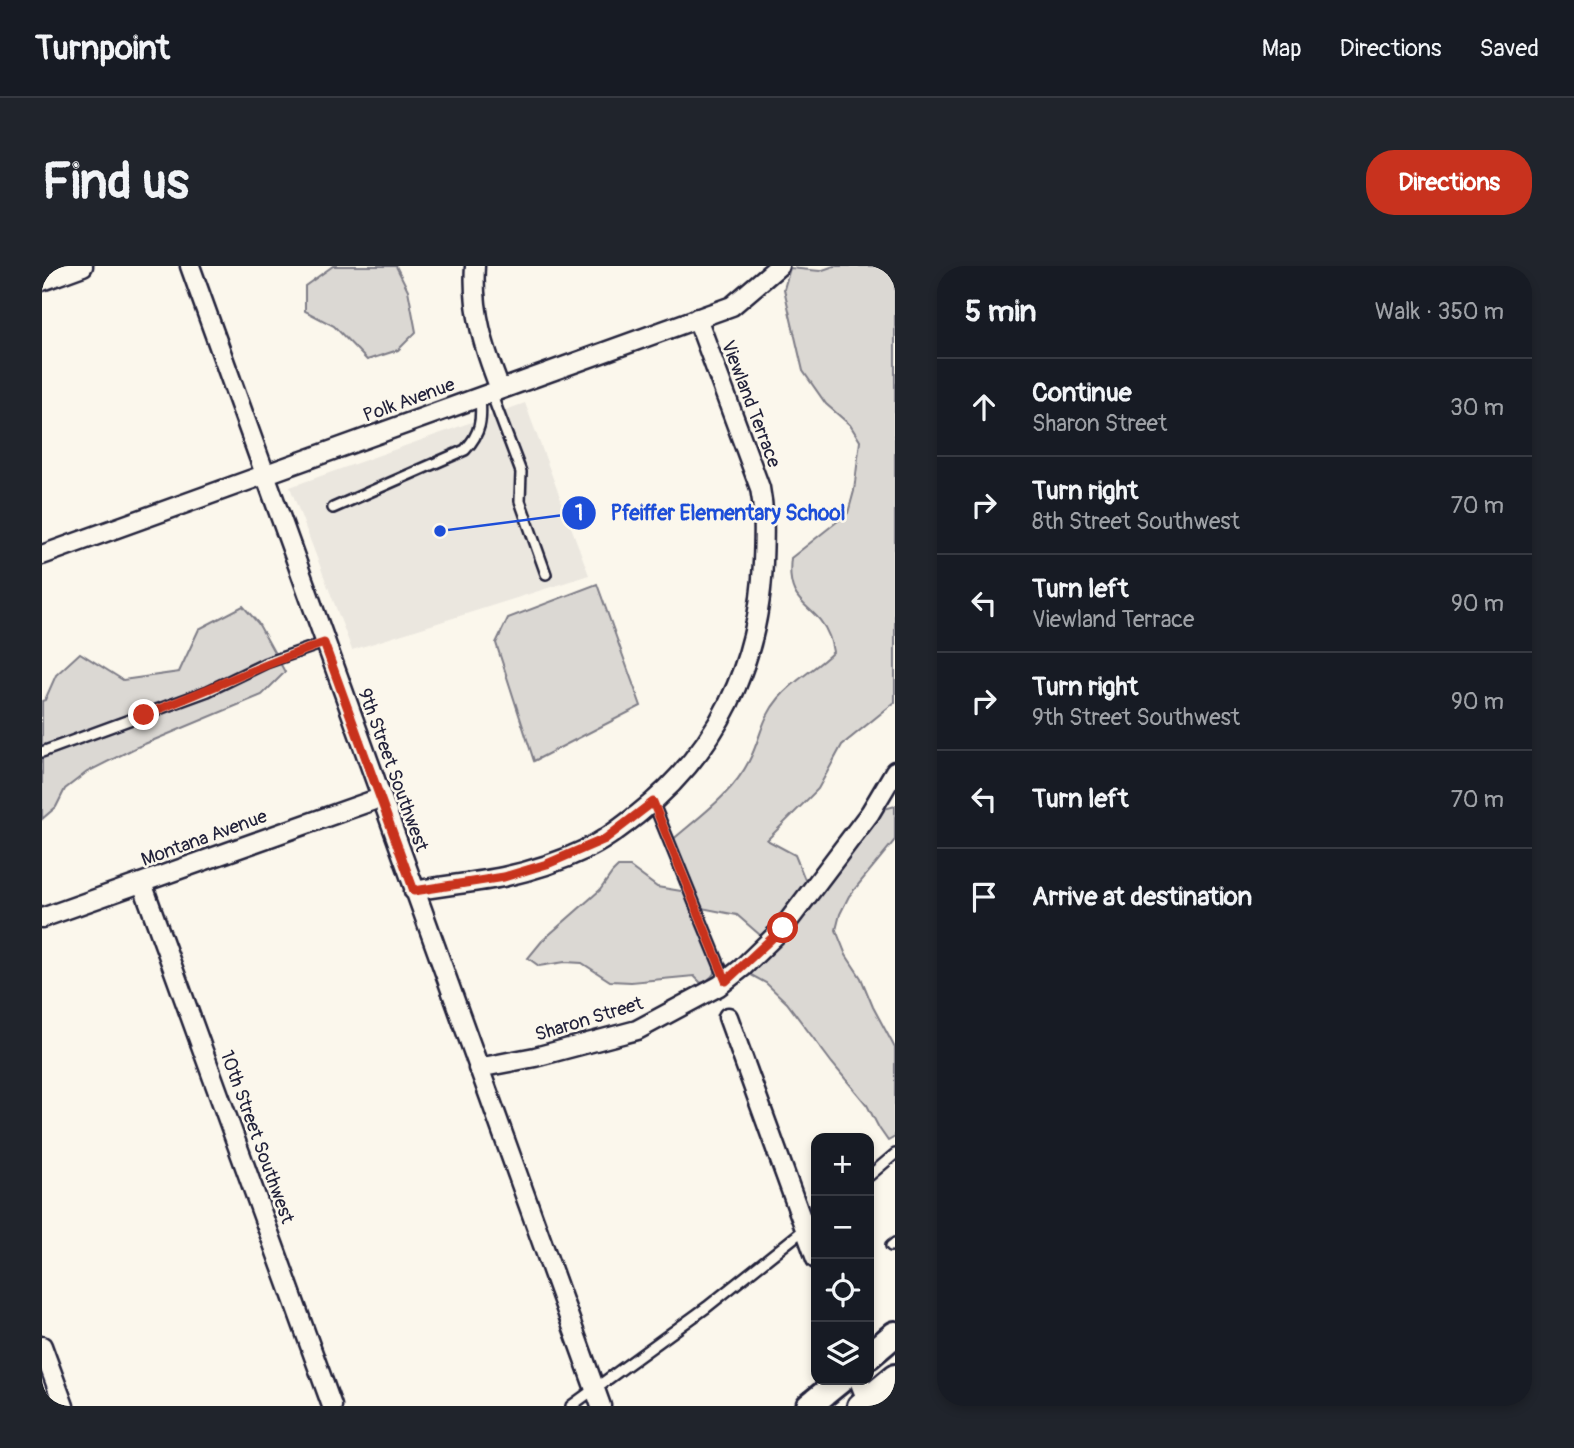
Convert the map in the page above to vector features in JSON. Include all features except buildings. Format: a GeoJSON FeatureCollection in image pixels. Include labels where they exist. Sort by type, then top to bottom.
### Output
{"type":"FeatureCollection","features":[{"type":"Feature","properties":{"kind":"main road"},"geometry":{"type":"LineString","coordinates":[[874,1352],[895,1334]]}},
{"type":"Feature","properties":{"kind":"main road"},"geometry":{"type":"LineString","coordinates":[[864,1398],[895,1377]]}},
{"type":"Feature","properties":{"kind":"main road"},"geometry":{"type":"LineString","coordinates":[[809,1406],[835,1385]]}},
{"type":"Feature","properties":{"kind":"street"},"geometry":{"type":"LineString","coordinates":[[42,281],[83,266]]}},
{"type":"Feature","properties":{"kind":"street","name":"9th Street Southwest"},"geometry":{"type":"LineString","coordinates":[[190,266],[598,1398]]}},
{"type":"Feature","properties":{"kind":"street"},"geometry":{"type":"LineString","coordinates":[[475,266],[475,309],[490,393]]}},
{"type":"Feature","properties":{"kind":"street","name":"Polk Avenue"},"geometry":{"type":"LineString","coordinates":[[42,555],[732,306],[779,266]]}},
{"type":"Feature","properties":{"kind":"street","name":"Viewland Terrace"},"geometry":{"type":"LineString","coordinates":[[414,891],[504,877],[547,864],[605,839],[653,802],[689,765],[712,735],[735,692],[750,654],[762,597],[764,533],[760,488],[697,318]]}},
{"type":"Feature","properties":{"kind":"street","name":"Sharon Street"},"geometry":{"type":"LineString","coordinates":[[478,1068],[536,1057],[637,1030],[726,981],[783,928],[870,813],[895,771]]}},
{"type":"Feature","properties":{"kind":"street","name":"Montana Avenue"},"geometry":{"type":"LineString","coordinates":[[42,918],[380,798]]}},
{"type":"Feature","properties":{"kind":"street","name":"10th Street Southwest"},"geometry":{"type":"LineString","coordinates":[[142,883],[332,1406]]}},
{"type":"Feature","properties":{"kind":"street"},"geometry":{"type":"LineString","coordinates":[[728,1017],[811,1225]]}},
{"type":"Feature","properties":{"kind":"street"},"geometry":{"type":"LineString","coordinates":[[42,1346],[64,1406]]}},
{"type":"Feature","properties":{"kind":"lane"},"geometry":{"type":"LineString","coordinates":[[333,508],[466,450],[481,427],[490,393]]}},
{"type":"Feature","properties":{"kind":"lane"},"geometry":{"type":"LineString","coordinates":[[490,393],[521,472],[520,501],[546,573]]}},
{"type":"Feature","properties":{"kind":"lane"},"geometry":{"type":"LineString","coordinates":[[42,752],[208,691],[266,663],[324,643]]}},
{"type":"Feature","properties":{"kind":"lane"},"geometry":{"type":"LineString","coordinates":[[653,802],[726,981]]}},
{"type":"Feature","properties":{"kind":"lane"},"geometry":{"type":"LineString","coordinates":[[874,1172],[895,1154]]}},
{"type":"Feature","properties":{"kind":"lane"},"geometry":{"type":"LineString","coordinates":[[571,1406],[598,1398],[811,1225]]}},
{"type":"Feature","properties":{"kind":"shaded area"},"geometry":{"type":"Polygon","coordinates":[[[333,266],[396,266],[408,290],[416,332],[398,350],[367,360],[334,326],[305,311],[305,286],[333,266]]]}},
{"type":"Feature","properties":{"kind":"shaded area"},"geometry":{"type":"Polygon","coordinates":[[[834,266],[895,266],[895,702],[842,745],[818,789],[767,840],[795,855],[810,892],[870,813],[895,806],[895,840],[849,896],[836,930],[846,955],[861,978],[895,1048],[895,1137],[888,1141],[867,1105],[787,1003],[766,983],[751,975],[744,966],[768,942],[737,915],[697,907],[719,965],[710,978],[701,983],[694,976],[631,982],[610,981],[582,963],[565,962],[539,966],[528,958],[542,941],[600,890],[618,867],[630,867],[657,887],[681,891],[688,888],[669,843],[733,785],[749,761],[765,721],[779,698],[833,652],[823,625],[797,596],[790,575],[791,558],[848,513],[854,491],[860,441],[850,425],[826,404],[803,371],[784,289],[790,268],[820,271],[834,266]]]}},
{"type":"Feature","properties":{"kind":"shaded area"},"geometry":{"type":"Polygon","coordinates":[[[525,403],[589,575],[352,650],[290,487],[525,403]]]}},
{"type":"Feature","properties":{"kind":"shaded area"},"geometry":{"type":"Polygon","coordinates":[[[597,584],[641,706],[534,761],[496,643],[508,618],[597,584]]]}},
{"type":"Feature","properties":{"kind":"shaded area"},"geometry":{"type":"Polygon","coordinates":[[[243,606],[258,623],[285,672],[262,695],[135,748],[87,772],[65,789],[56,807],[42,819],[42,701],[45,700],[56,675],[80,653],[123,680],[179,672],[199,629],[243,606]]]}},
{"type":"Feature","properties":{"kind":"place","name":"Pfeiffer Elementary School"},"geometry":{"type":"Point","coordinates":[440,531]}},
{"type":"Feature","properties":{"kind":"route"},"geometry":{"type":"LineString","coordinates":[[144,715],[208,691],[266,663],[324,643],[414,891],[504,877],[547,864],[605,839],[653,802],[726,981],[783,928]]}}]}
